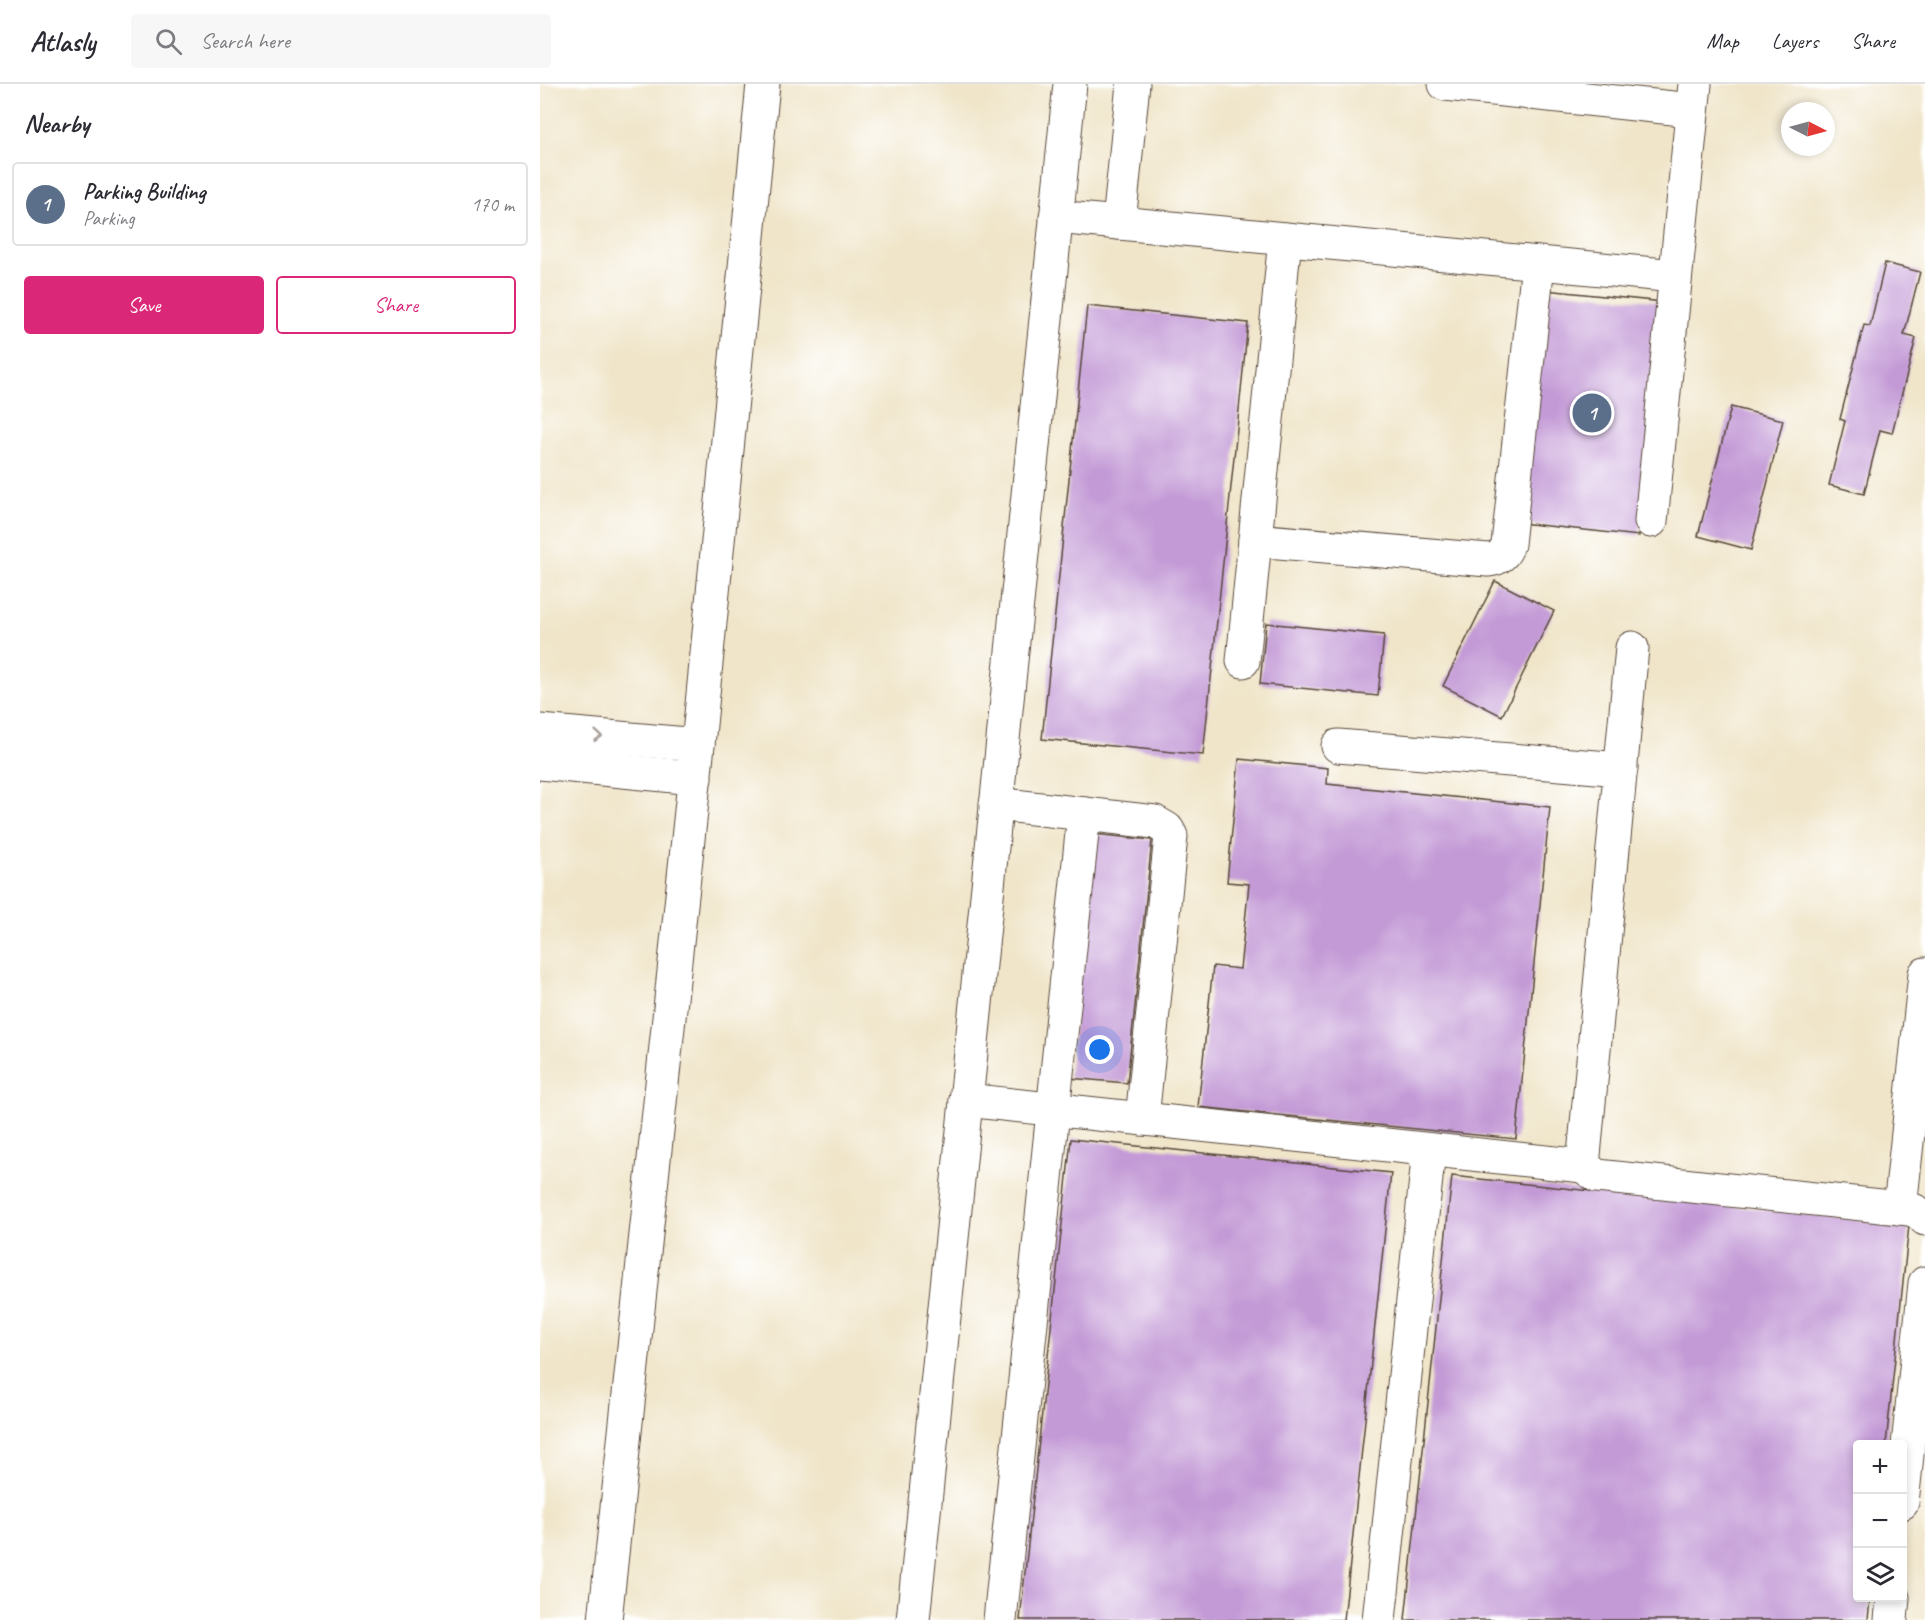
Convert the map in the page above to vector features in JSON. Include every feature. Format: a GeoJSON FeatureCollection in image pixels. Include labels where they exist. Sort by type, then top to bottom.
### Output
{"type":"FeatureCollection","features":[{"type":"Feature","properties":{"kind":"street"},"geometry":{"type":"LineString","coordinates":[[605,1620],[695,778],[762,84]]}},
{"type":"Feature","properties":{"kind":"street"},"geometry":{"type":"LineString","coordinates":[[913,1620],[1070,84]]}},
{"type":"Feature","properties":{"kind":"street"},"geometry":{"type":"LineString","coordinates":[[1119,223],[1133,84]]}},
{"type":"Feature","properties":{"kind":"street"},"geometry":{"type":"LineString","coordinates":[[1445,84],[1693,97],[1651,521]]}},
{"type":"Feature","properties":{"kind":"street"},"geometry":{"type":"LineString","coordinates":[[1056,217],[1675,276]]}},
{"type":"Feature","properties":{"kind":"street"},"geometry":{"type":"LineString","coordinates":[[1242,662],[1285,239]]}},
{"type":"Feature","properties":{"kind":"street"},"geometry":{"type":"LineString","coordinates":[[1255,540],[1488,560],[1495,560],[1501,556],[1506,551],[1508,543],[1537,273],[1536,262]]}},
{"type":"Feature","properties":{"kind":"street"},"geometry":{"type":"LineString","coordinates":[[1583,1166],[1632,648]]}},
{"type":"Feature","properties":{"kind":"street"},"geometry":{"type":"LineString","coordinates":[[540,731],[698,745]]}},
{"type":"Feature","properties":{"kind":"street"},"geometry":{"type":"LineString","coordinates":[[1338,746],[1621,769]]}},
{"type":"Feature","properties":{"kind":"street"},"geometry":{"type":"LineString","coordinates":[[540,763],[695,778]]}},
{"type":"Feature","properties":{"kind":"street"},"geometry":{"type":"LineString","coordinates":[[996,804],[1155,822],[1167,829],[1171,836],[1142,1119]]}},
{"type":"Feature","properties":{"kind":"street"},"geometry":{"type":"LineString","coordinates":[[1000,1620],[1084,814]]}},
{"type":"Feature","properties":{"kind":"street"},"geometry":{"type":"LineString","coordinates":[[966,1101],[1583,1166],[1597,1176],[1912,1214],[1925,974]]}},
{"type":"Feature","properties":{"kind":"street"},"geometry":{"type":"LineString","coordinates":[[1379,1620],[1429,1150]]}},
{"type":"Feature","properties":{"kind":"street"},"geometry":{"type":"LineString","coordinates":[[1903,1494],[1925,1283]]}},
{"type":"Feature","properties":{"kind":"street"},"geometry":{"type":"LineString","coordinates":[[1891,1620],[1893,1602]]}},
{"type":"Feature","properties":{"kind":"building"},"geometry":{"type":"Polygon","coordinates":[[[1885,263],[1920,272],[1904,335],[1916,338],[1892,433],[1880,430],[1864,494],[1829,485],[1845,421],[1840,419],[1864,325],[1870,326],[1885,263]]]}},
{"type":"Feature","properties":{"kind":"building"},"geometry":{"type":"Polygon","coordinates":[[[1545,290],[1663,302],[1639,536],[1521,523],[1545,290]]]}},
{"type":"Feature","properties":{"kind":"building"},"geometry":{"type":"Polygon","coordinates":[[[1087,306],[1248,323],[1203,755],[1042,739],[1087,306]]]}},
{"type":"Feature","properties":{"kind":"building"},"geometry":{"type":"Polygon","coordinates":[[[1731,407],[1783,420],[1751,550],[1698,536],[1731,407]]]}},
{"type":"Feature","properties":{"kind":"building"},"geometry":{"type":"Polygon","coordinates":[[[1495,581],[1554,611],[1502,716],[1443,686],[1495,581]]]}},
{"type":"Feature","properties":{"kind":"building"},"geometry":{"type":"Polygon","coordinates":[[[1266,623],[1384,635],[1378,696],[1260,684],[1266,623]]]}},
{"type":"Feature","properties":{"kind":"building"},"geometry":{"type":"Polygon","coordinates":[[[1239,759],[1328,768],[1327,784],[1550,807],[1516,1139],[1198,1107],[1213,966],[1240,969],[1249,884],[1227,882],[1239,759]]]}},
{"type":"Feature","properties":{"kind":"building"},"geometry":{"type":"Polygon","coordinates":[[[1093,834],[1152,840],[1127,1083],[1069,1078],[1093,834]]]}},
{"type":"Feature","properties":{"kind":"building"},"geometry":{"type":"Polygon","coordinates":[[[1071,1139],[1391,1173],[1344,1620],[1020,1620],[1071,1139]]]}},
{"type":"Feature","properties":{"kind":"building"},"geometry":{"type":"Polygon","coordinates":[[[1452,1176],[1909,1225],[1886,1440],[1853,1440],[1853,1602],[1870,1602],[1868,1620],[1405,1620],[1452,1176]]]}},
{"type":"Feature","properties":{"kind":"place","name":"Parking Building"},"geometry":{"type":"Point","coordinates":[1592,413]}}]}
